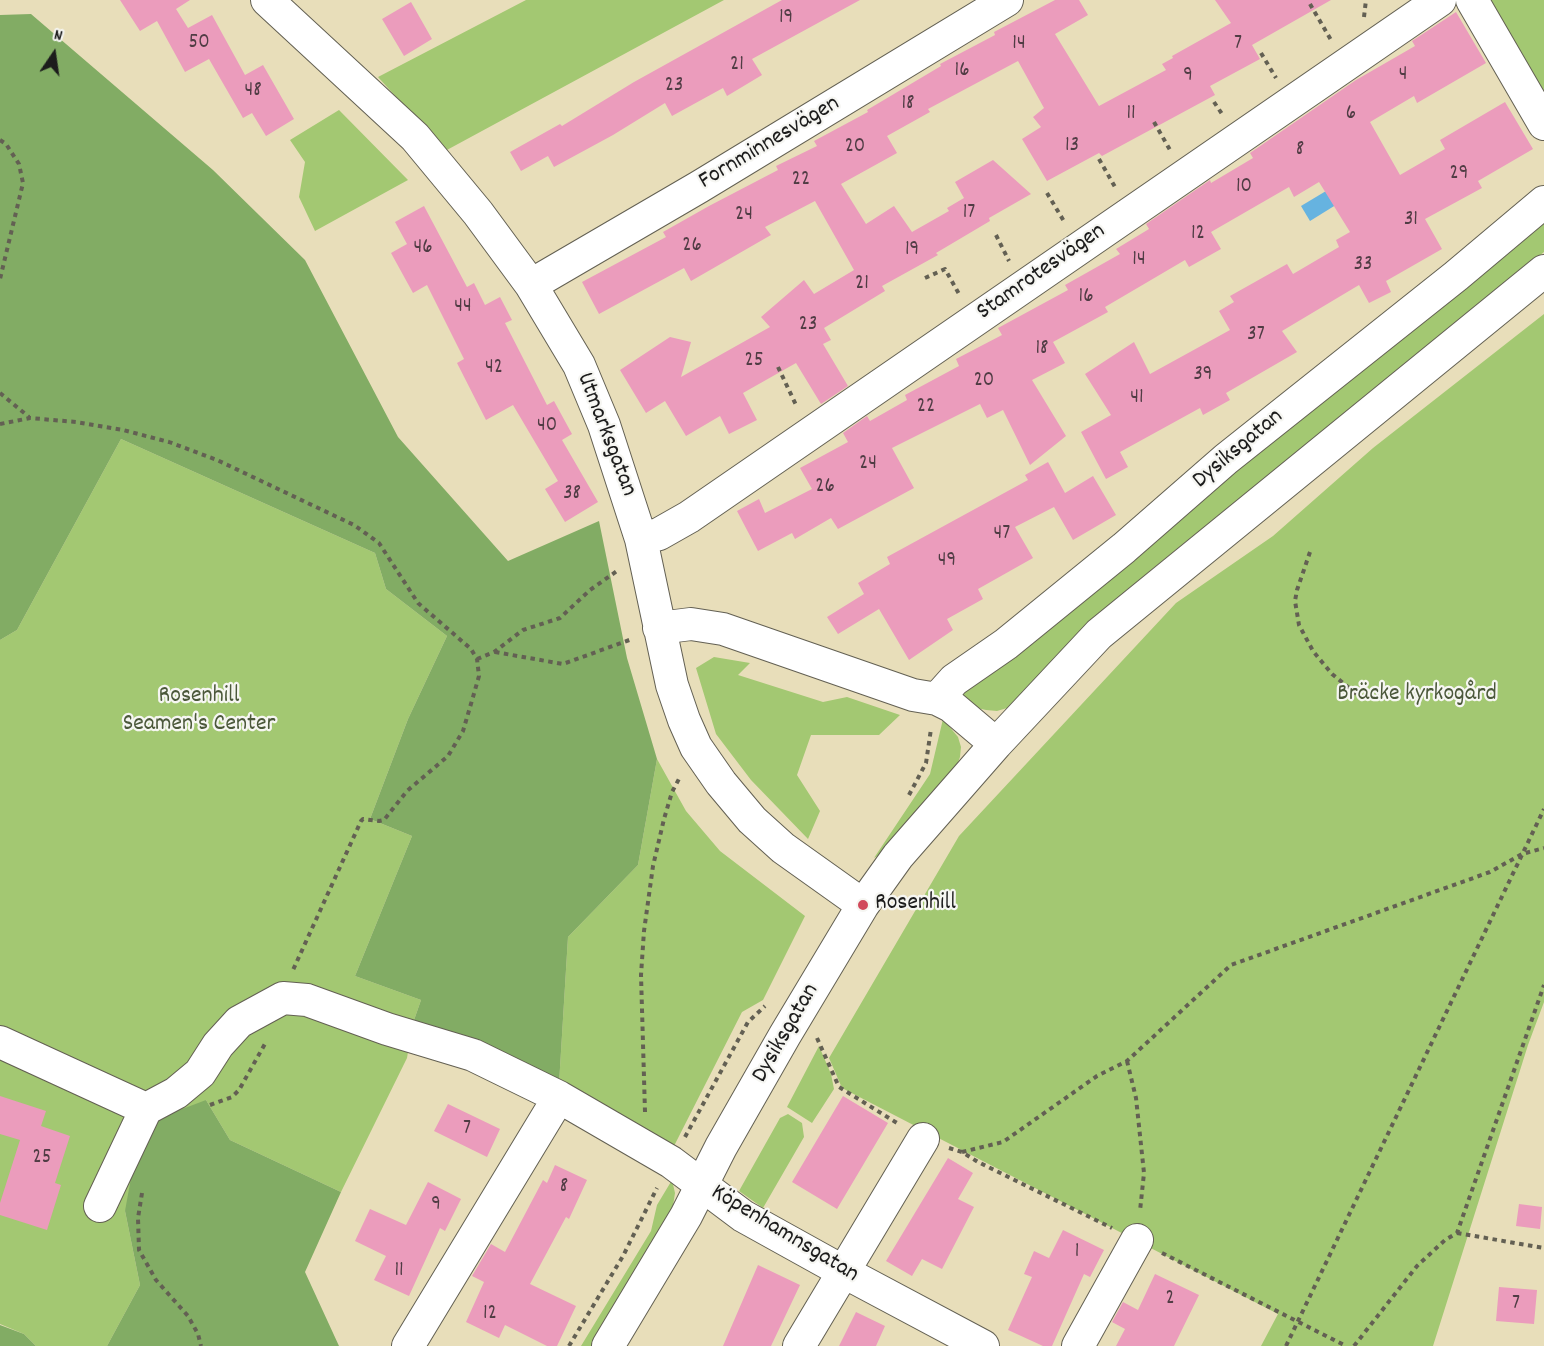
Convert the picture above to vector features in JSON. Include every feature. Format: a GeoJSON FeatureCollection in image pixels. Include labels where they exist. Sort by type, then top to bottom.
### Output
{"type":"FeatureCollection","features":[{"type":"Feature","properties":{"kind":"street","name":"Utmarksgatan"},"geometry":{"type":"LineString","coordinates":[[267,0],[415,136],[478,213],[531,285],[579,365],[630,501],[672,685],[696,747],[721,783],[752,820],[783,848],[863,905]]}},
{"type":"Feature","properties":{"kind":"street","name":"Fornminnesvägen"},"geometry":{"type":"LineString","coordinates":[[531,285],[699,187],[1007,0]]}},
{"type":"Feature","properties":{"kind":"street","name":"Stamrotesvägen"},"geometry":{"type":"LineString","coordinates":[[642,546],[689,517],[1440,0]]}},
{"type":"Feature","properties":{"kind":"street"},"geometry":{"type":"LineString","coordinates":[[1472,0],[1544,124]]}},
{"type":"Feature","properties":{"kind":"street","name":"Dysiksgatan"},"geometry":{"type":"LineString","coordinates":[[937,699],[954,680],[1006,644],[1124,548],[1226,459],[1456,276],[1544,202]]}},
{"type":"Feature","properties":{"kind":"street","name":"Dysiksgatan"},"geometry":{"type":"LineString","coordinates":[[608,1346],[686,1216],[721,1147],[785,1035],[863,905],[898,856],[996,744],[1099,634],[1544,271]]}},
{"type":"Feature","properties":{"kind":"street"},"geometry":{"type":"LineString","coordinates":[[659,628],[691,624],[723,629],[913,695],[937,699],[951,706],[996,744]]}},
{"type":"Feature","properties":{"kind":"street","name":"Köpenhamnsgatan"},"geometry":{"type":"LineString","coordinates":[[146,1109],[176,1093],[200,1073],[218,1045],[239,1022],[283,998],[307,1000],[472,1056],[559,1098],[671,1162],[743,1216],[983,1346]]}},
{"type":"Feature","properties":{"kind":"street"},"geometry":{"type":"LineString","coordinates":[[0,1042],[146,1109],[100,1206]]}},
{"type":"Feature","properties":{"kind":"street"},"geometry":{"type":"LineString","coordinates":[[408,1346],[559,1098]]}},
{"type":"Feature","properties":{"kind":"street"},"geometry":{"type":"LineString","coordinates":[[800,1346],[923,1139]]}},
{"type":"Feature","properties":{"kind":"street"},"geometry":{"type":"LineString","coordinates":[[1078,1346],[1137,1240]]}},
{"type":"Feature","properties":{"kind":"path"},"geometry":{"type":"LineString","coordinates":[[1310,4],[1345,65]]}},
{"type":"Feature","properties":{"kind":"path"},"geometry":{"type":"LineString","coordinates":[[0,140],[6,144],[20,164],[23,183],[0,279]]}},
{"type":"Feature","properties":{"kind":"path"},"geometry":{"type":"LineString","coordinates":[[996,235],[1011,264]]}},
{"type":"Feature","properties":{"kind":"path"},"geometry":{"type":"LineString","coordinates":[[926,278],[945,269],[973,321]]}},
{"type":"Feature","properties":{"kind":"path"},"geometry":{"type":"LineString","coordinates":[[778,367],[809,434]]}},
{"type":"Feature","properties":{"kind":"path"},"geometry":{"type":"LineString","coordinates":[[0,393],[30,418]]}},
{"type":"Feature","properties":{"kind":"path"},"geometry":{"type":"LineString","coordinates":[[0,424],[30,418],[76,422],[123,430],[169,442],[217,460],[354,525],[379,543],[418,603],[471,649],[477,658],[479,676],[463,731],[448,756],[407,791],[384,820],[363,819],[361,821],[290,976]]}},
{"type":"Feature","properties":{"kind":"path"},"geometry":{"type":"LineString","coordinates":[[477,658],[494,652],[523,630],[560,618],[642,546]]}},
{"type":"Feature","properties":{"kind":"path"},"geometry":{"type":"LineString","coordinates":[[1310,552],[1295,601],[1299,625],[1332,674],[1359,696]]}},
{"type":"Feature","properties":{"kind":"path"},"geometry":{"type":"LineString","coordinates":[[494,652],[563,664],[659,628]]}},
{"type":"Feature","properties":{"kind":"path"},"geometry":{"type":"LineString","coordinates":[[645,1114],[641,975],[644,931],[653,866],[672,792],[696,747]]}},
{"type":"Feature","properties":{"kind":"path"},"geometry":{"type":"LineString","coordinates":[[1286,1346],[1544,809]]}},
{"type":"Feature","properties":{"kind":"path"},"geometry":{"type":"LineString","coordinates":[[962,1152],[1003,1142],[1097,1076],[1127,1060],[1231,965],[1490,872],[1522,854],[1544,848]]}},
{"type":"Feature","properties":{"kind":"path"},"geometry":{"type":"LineString","coordinates":[[1457,1233],[1544,985]]}},
{"type":"Feature","properties":{"kind":"path"},"geometry":{"type":"LineString","coordinates":[[202,1108],[232,1097],[239,1090],[271,1033],[272,1025],[266,1006]]}},
{"type":"Feature","properties":{"kind":"path"},"geometry":{"type":"LineString","coordinates":[[817,1037],[839,1087],[923,1139],[962,1152],[1346,1346]]}},
{"type":"Feature","properties":{"kind":"path"},"geometry":{"type":"LineString","coordinates":[[1127,1060],[1136,1098],[1144,1173],[1137,1240]]}},
{"type":"Feature","properties":{"kind":"path"},"geometry":{"type":"LineString","coordinates":[[143,1187],[138,1218],[139,1250],[156,1280],[188,1316],[198,1334],[201,1346]]}},
{"type":"Feature","properties":{"kind":"path"},"geometry":{"type":"LineString","coordinates":[[1354,1346],[1417,1266],[1444,1240],[1457,1233],[1544,1248]]}},
{"type":"Feature","properties":{"kind":"green space"},"geometry":{"type":"Polygon","coordinates":[[[526,0],[724,0],[445,151],[378,77],[526,0]]]}},
{"type":"Feature","properties":{"kind":"green space"},"geometry":{"type":"Polygon","coordinates":[[[1481,0],[1544,0],[1544,115],[1481,0]]]}},
{"type":"Feature","properties":{"kind":"green space"},"geometry":{"type":"Polygon","coordinates":[[[31,14],[213,170],[305,260],[398,437],[508,561],[599,521],[627,658],[657,759],[638,865],[568,937],[559,1084],[413,1023],[421,1000],[355,976],[412,836],[370,819],[408,719],[447,636],[386,589],[375,553],[121,439],[17,630],[0,640],[0,15],[31,14]]]}},
{"type":"Feature","properties":{"kind":"green space"},"geometry":{"type":"Polygon","coordinates":[[[339,110],[408,180],[315,231],[299,197],[305,162],[290,140],[339,110]]]}},
{"type":"Feature","properties":{"kind":"green space"},"geometry":{"type":"Polygon","coordinates":[[[1544,215],[1544,252],[1151,570],[1073,640],[1007,708],[997,711],[977,708],[963,696],[963,692],[1544,215]]]}},
{"type":"Feature","properties":{"kind":"green space","name":"Bräcke kyrkogård"},"geometry":{"type":"Polygon","coordinates":[[[1544,314],[1544,1002],[1528,1045],[1433,1346],[1261,1346],[1278,1314],[842,1088],[829,1058],[959,836],[1176,603],[1273,536],[1373,448],[1544,314]]]}},
{"type":"Feature","properties":{"kind":"green space","name":"Rosenhill Seamen's Center"},"geometry":{"type":"Polygon","coordinates":[[[121,439],[375,553],[386,589],[447,636],[408,719],[370,819],[412,836],[355,976],[421,1000],[413,1023],[407,1058],[341,1192],[230,1140],[206,1100],[125,1211],[140,1285],[107,1346],[36,1346],[24,1334],[0,1324],[0,640],[17,630],[121,439]]]}},
{"type":"Feature","properties":{"kind":"green space"},"geometry":{"type":"Polygon","coordinates":[[[714,657],[750,663],[738,675],[823,702],[847,697],[900,715],[879,735],[811,735],[797,775],[820,811],[808,839],[751,780],[716,734],[696,668],[714,657]]]}},
{"type":"Feature","properties":{"kind":"green space"},"geometry":{"type":"Polygon","coordinates":[[[943,719],[958,737],[961,747],[956,768],[881,854],[874,858],[930,774],[943,719]]]}},
{"type":"Feature","properties":{"kind":"green space"},"geometry":{"type":"Polygon","coordinates":[[[657,759],[686,811],[720,851],[805,916],[763,1000],[742,1012],[673,1148],[559,1084],[568,937],[638,865],[657,759]]]}},
{"type":"Feature","properties":{"kind":"green space"},"geometry":{"type":"Polygon","coordinates":[[[819,1046],[831,1074],[834,1089],[812,1123],[787,1107],[819,1046]]]}},
{"type":"Feature","properties":{"kind":"green space"},"geometry":{"type":"Polygon","coordinates":[[[206,1100],[230,1140],[341,1192],[305,1272],[339,1346],[107,1346],[140,1285],[125,1211],[138,1139],[164,1116],[206,1100]]]}},
{"type":"Feature","properties":{"kind":"green space"},"geometry":{"type":"Polygon","coordinates":[[[788,1114],[802,1123],[804,1137],[763,1208],[739,1191],[780,1118],[788,1114]]]}},
{"type":"Feature","properties":{"kind":"green space"},"geometry":{"type":"Polygon","coordinates":[[[672,1180],[675,1193],[673,1206],[662,1230],[594,1346],[581,1346],[651,1231],[657,1205],[672,1180]]]}},
{"type":"Feature","properties":{"kind":"green space"},"geometry":{"type":"Polygon","coordinates":[[[0,1325],[24,1334],[36,1346],[0,1346],[0,1325]]]}},
{"type":"Feature","properties":{"kind":"water"},"geometry":{"type":"Polygon","coordinates":[[[1331,188],[1339,203],[1310,221],[1301,206],[1331,188]]]}},
{"type":"Feature","properties":{"kind":"building"},"geometry":{"type":"Polygon","coordinates":[[[120,0],[190,0],[176,9],[188,28],[212,15],[245,75],[263,65],[294,119],[266,136],[252,113],[243,118],[209,59],[185,72],[157,21],[140,31],[120,0]]]}},
{"type":"Feature","properties":{"kind":"building"},"geometry":{"type":"Polygon","coordinates":[[[782,0],[860,0],[752,59],[762,75],[727,96],[723,88],[672,116],[665,103],[554,167],[548,156],[521,171],[510,152],[560,124],[562,126],[634,82],[782,0]]]}},
{"type":"Feature","properties":{"kind":"building"},"geometry":{"type":"Polygon","coordinates":[[[1055,0],[1079,0],[1088,15],[1055,34],[1099,106],[1166,70],[1162,64],[1173,58],[1172,56],[1231,23],[1215,0],[1331,0],[1252,45],[1260,59],[1210,86],[1215,95],[1102,156],[1099,153],[1047,181],[1022,139],[1041,127],[1033,117],[1044,108],[1018,61],[928,109],[930,112],[887,136],[897,153],[841,184],[866,224],[894,206],[912,232],[949,211],[947,208],[964,198],[955,182],[993,160],[1031,194],[989,218],[990,221],[936,253],[938,255],[882,286],[885,291],[824,328],[831,340],[823,344],[848,386],[821,404],[796,363],[743,393],[757,420],[729,434],[720,416],[686,436],[665,401],[646,413],[620,370],[670,337],[691,342],[681,377],[770,327],[761,317],[804,280],[814,294],[854,270],[815,201],[765,227],[771,235],[691,281],[684,268],[599,314],[582,282],[666,237],[663,232],[778,170],[776,166],[817,146],[814,141],[868,112],[867,110],[941,66],[940,64],[995,35],[994,32],[1055,0]]]}},
{"type":"Feature","properties":{"kind":"building"},"geometry":{"type":"Polygon","coordinates":[[[411,2],[432,39],[404,56],[382,19],[411,2]]]}},
{"type":"Feature","properties":{"kind":"building"},"geometry":{"type":"Polygon","coordinates":[[[1456,12],[1486,63],[1417,103],[1414,96],[1370,122],[1400,175],[1445,149],[1440,140],[1505,102],[1533,149],[1478,181],[1482,188],[1425,219],[1442,249],[1386,281],[1391,292],[1369,303],[1359,285],[1282,331],[1297,352],[1226,393],[1230,400],[1203,415],[1200,408],[1120,452],[1128,467],[1106,479],[1081,432],[1111,415],[1085,374],[1134,342],[1150,374],[1230,330],[1219,311],[1234,302],[1230,296],[1287,264],[1293,274],[1339,247],[1336,240],[1350,232],[1319,182],[1294,197],[1289,187],[1211,232],[1221,249],[1189,267],[1185,260],[1105,307],[1108,312],[1053,342],[1065,363],[1032,380],[1066,436],[1030,465],[1003,410],[987,418],[980,404],[892,448],[914,488],[838,529],[831,518],[795,539],[792,533],[758,551],[737,511],[759,499],[765,513],[812,489],[800,468],[848,442],[843,433],[867,416],[870,421],[907,400],[905,395],[959,366],[956,359],[1002,335],[998,328],[1068,290],[1065,285],[1120,254],[1116,249],[1149,229],[1146,224],[1210,180],[1211,183],[1253,158],[1250,153],[1356,80],[1415,46],[1412,41],[1456,12]]]}},
{"type":"Feature","properties":{"kind":"building"},"geometry":{"type":"Polygon","coordinates":[[[424,206],[467,287],[474,283],[485,305],[500,297],[512,320],[505,323],[547,405],[554,401],[572,434],[562,440],[598,502],[565,522],[545,489],[558,481],[513,405],[486,420],[457,363],[464,359],[427,285],[413,293],[391,253],[407,244],[395,222],[424,206]]]}},
{"type":"Feature","properties":{"kind":"building"},"geometry":{"type":"Polygon","coordinates":[[[1048,462],[1065,493],[1093,476],[1116,515],[1073,540],[1054,507],[1015,527],[1033,558],[978,589],[983,599],[947,619],[953,630],[909,660],[879,609],[838,634],[827,617],[864,594],[858,583],[890,564],[887,557],[1028,480],[1025,475],[1048,462]]]}},
{"type":"Feature","properties":{"kind":"building"},"geometry":{"type":"Polygon","coordinates":[[[0,1096],[46,1111],[41,1126],[70,1136],[55,1183],[61,1185],[47,1230],[0,1215],[0,1203],[20,1140],[0,1134],[0,1096]]]}},
{"type":"Feature","properties":{"kind":"building"},"geometry":{"type":"Polygon","coordinates":[[[843,1096],[888,1123],[837,1209],[792,1182],[843,1096]]]}},
{"type":"Feature","properties":{"kind":"building"},"geometry":{"type":"Polygon","coordinates":[[[448,1104],[500,1129],[487,1157],[434,1131],[448,1104]]]}},
{"type":"Feature","properties":{"kind":"building"},"geometry":{"type":"Polygon","coordinates":[[[948,1158],[973,1173],[958,1199],[974,1207],[942,1269],[922,1259],[912,1276],[886,1261],[948,1158]]]}},
{"type":"Feature","properties":{"kind":"building"},"geometry":{"type":"Polygon","coordinates":[[[555,1165],[587,1180],[569,1219],[566,1217],[530,1284],[576,1306],[557,1346],[547,1346],[505,1325],[499,1338],[466,1322],[484,1282],[472,1276],[491,1244],[505,1252],[543,1180],[547,1183],[555,1165]]]}},
{"type":"Feature","properties":{"kind":"building"},"geometry":{"type":"Polygon","coordinates":[[[428,1182],[461,1199],[445,1231],[440,1228],[409,1296],[374,1280],[386,1256],[355,1241],[370,1209],[406,1225],[428,1182]]]}},
{"type":"Feature","properties":{"kind":"building"},"geometry":{"type":"Polygon","coordinates":[[[1519,1204],[1542,1207],[1540,1229],[1516,1226],[1519,1204]]]}},
{"type":"Feature","properties":{"kind":"building"},"geometry":{"type":"Polygon","coordinates":[[[1063,1230],[1104,1250],[1090,1277],[1084,1274],[1052,1346],[1043,1346],[1008,1330],[1032,1277],[1024,1274],[1034,1251],[1049,1258],[1063,1230]]]}},
{"type":"Feature","properties":{"kind":"building"},"geometry":{"type":"Polygon","coordinates":[[[758,1265],[800,1285],[771,1346],[723,1346],[758,1265]]]}},
{"type":"Feature","properties":{"kind":"building"},"geometry":{"type":"Polygon","coordinates":[[[1155,1274],[1199,1295],[1174,1346],[1116,1346],[1125,1329],[1112,1322],[1123,1302],[1138,1310],[1155,1274]]]}},
{"type":"Feature","properties":{"kind":"building"},"geometry":{"type":"Polygon","coordinates":[[[1499,1287],[1537,1290],[1534,1324],[1496,1321],[1499,1287]]]}},
{"type":"Feature","properties":{"kind":"building"},"geometry":{"type":"Polygon","coordinates":[[[856,1312],[885,1326],[876,1346],[839,1346],[856,1312]]]}},
{"type":"Feature","properties":{"kind":"place","name":"Rosenhill"},"geometry":{"type":"Point","coordinates":[863,905]}}]}
